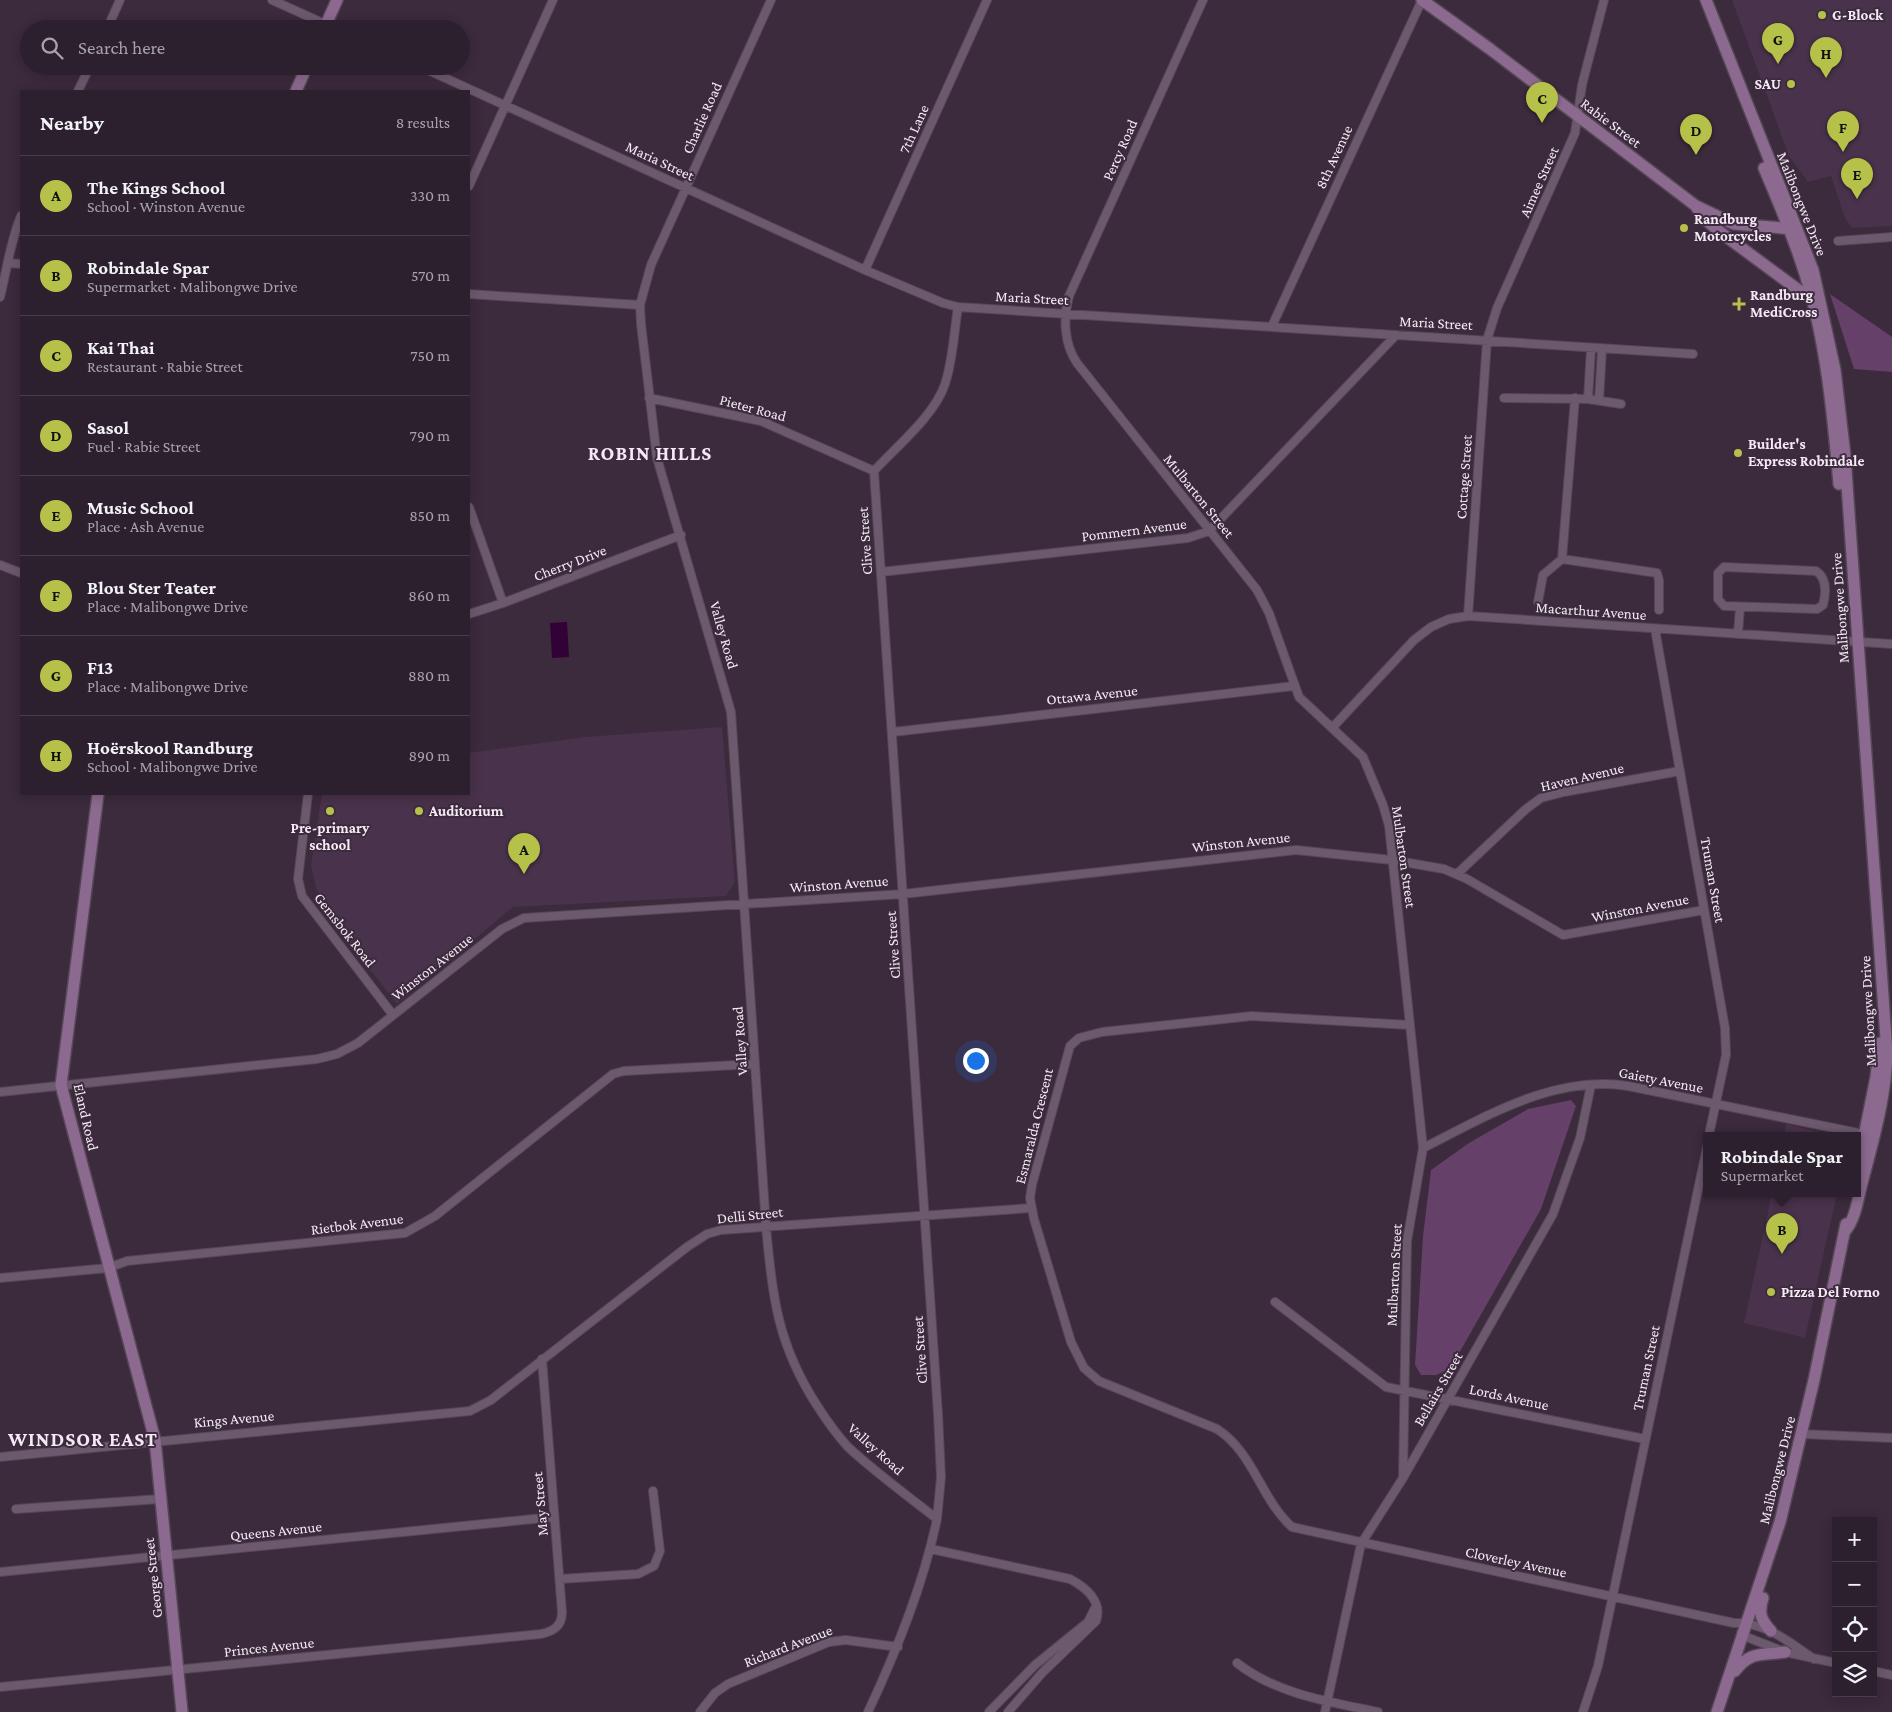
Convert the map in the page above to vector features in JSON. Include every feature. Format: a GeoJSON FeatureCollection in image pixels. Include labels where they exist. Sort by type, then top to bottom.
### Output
{"type":"FeatureCollection","features":[{"type":"Feature","properties":{"kind":"main road"},"geometry":{"type":"LineString","coordinates":[[331,20],[337,0]]}},
{"type":"Feature","properties":{"kind":"main road","name":"Rabie Street"},"geometry":{"type":"LineString","coordinates":[[1422,0],[1696,206],[1734,224],[1793,229]]}},
{"type":"Feature","properties":{"kind":"main road","name":"Malibongwe Drive"},"geometry":{"type":"LineString","coordinates":[[1701,0],[1793,229],[1811,264],[1822,303],[1838,391],[1880,1017],[1878,1064],[1870,1135],[1861,1180]]}},
{"type":"Feature","properties":{"kind":"main road","name":"Malibongwe Drive"},"geometry":{"type":"LineString","coordinates":[[1706,0],[1793,229],[1812,300],[1830,394],[1854,642]]}},
{"type":"Feature","properties":{"kind":"main road"},"geometry":{"type":"LineString","coordinates":[[296,90],[303,75]]}},
{"type":"Feature","properties":{"kind":"main road"},"geometry":{"type":"LineString","coordinates":[[1696,206],[1705,219],[1720,232],[1812,300]]}},
{"type":"Feature","properties":{"kind":"main road","name":"Eland Road"},"geometry":{"type":"LineString","coordinates":[[98,795],[61,1085],[155,1440]]}},
{"type":"Feature","properties":{"kind":"main road","name":"Malibongwe Drive"},"geometry":{"type":"LineString","coordinates":[[1861,1160],[1870,1135]]}},
{"type":"Feature","properties":{"kind":"main road","name":"Malibongwe Drive"},"geometry":{"type":"LineString","coordinates":[[1717,1712],[1773,1546],[1802,1434],[1851,1197]]}},
{"type":"Feature","properties":{"kind":"main road","name":"Malibongwe Drive"},"geometry":{"type":"LineString","coordinates":[[1846,1230],[1854,1215],[1858,1197]]}},
{"type":"Feature","properties":{"kind":"main road","name":"George Street"},"geometry":{"type":"LineString","coordinates":[[155,1440],[182,1712]]}},
{"type":"Feature","properties":{"kind":"main road"},"geometry":{"type":"LineString","coordinates":[[1772,1632],[1765,1624],[1760,1613],[1774,1561],[1773,1546]]}},
{"type":"Feature","properties":{"kind":"main road"},"geometry":{"type":"LineString","coordinates":[[1728,1681],[1745,1659],[1754,1655],[1786,1652]]}},
{"type":"Feature","properties":{"kind":"street"},"geometry":{"type":"LineString","coordinates":[[111,20],[120,0]]}},
{"type":"Feature","properties":{"kind":"street"},"geometry":{"type":"LineString","coordinates":[[272,0],[314,20]]}},
{"type":"Feature","properties":{"kind":"street"},"geometry":{"type":"LineString","coordinates":[[470,184],[553,0]]}},
{"type":"Feature","properties":{"kind":"street","name":"Charlie Road"},"geometry":{"type":"LineString","coordinates":[[640,305],[651,265],[771,0]]}},
{"type":"Feature","properties":{"kind":"street","name":"7th Lane"},"geometry":{"type":"LineString","coordinates":[[865,270],[987,0]]}},
{"type":"Feature","properties":{"kind":"street","name":"Percy Road"},"geometry":{"type":"LineString","coordinates":[[1064,313],[1074,285],[1203,0]]}},
{"type":"Feature","properties":{"kind":"street","name":"8th Avenue"},"geometry":{"type":"LineString","coordinates":[[1272,326],[1422,0]]}},
{"type":"Feature","properties":{"kind":"street","name":"Aimee Street"},"geometry":{"type":"LineString","coordinates":[[1487,340],[1498,308],[1572,140],[1578,116],[1582,85],[1604,0]]}},
{"type":"Feature","properties":{"kind":"street"},"geometry":{"type":"LineString","coordinates":[[78,90],[86,75]]}},
{"type":"Feature","properties":{"kind":"street","name":"Maria Street"},"geometry":{"type":"LineString","coordinates":[[438,75],[865,270],[943,303],[958,307],[1487,340],[1602,350],[1693,354]]}},
{"type":"Feature","properties":{"kind":"street"},"geometry":{"type":"LineString","coordinates":[[0,297],[9,263],[12,238],[20,218]]}},
{"type":"Feature","properties":{"kind":"street"},"geometry":{"type":"LineString","coordinates":[[1838,241],[1892,237]]}},
{"type":"Feature","properties":{"kind":"street"},"geometry":{"type":"LineString","coordinates":[[9,263],[20,264]]}},
{"type":"Feature","properties":{"kind":"street"},"geometry":{"type":"LineString","coordinates":[[470,294],[640,305]]}},
{"type":"Feature","properties":{"kind":"street","name":"Valley Road"},"geometry":{"type":"LineString","coordinates":[[640,305],[658,465],[681,535],[731,712],[766,1226],[775,1310],[791,1360],[802,1382],[829,1424],[847,1445],[937,1520]]}},
{"type":"Feature","properties":{"kind":"street"},"geometry":{"type":"LineString","coordinates":[[874,470],[928,412],[942,393],[948,372],[958,307]]}},
{"type":"Feature","properties":{"kind":"street","name":"Mulbarton Street"},"geometry":{"type":"LineString","coordinates":[[1064,313],[1068,346],[1076,363],[1261,597],[1269,613],[1294,686],[1306,705],[1356,748],[1368,767],[1386,813],[1423,1148],[1407,1241],[1403,1389],[1403,1478]]}},
{"type":"Feature","properties":{"kind":"street","name":"Pommern Avenue"},"geometry":{"type":"LineString","coordinates":[[882,572],[1188,538],[1209,531],[1396,335]]}},
{"type":"Feature","properties":{"kind":"street","name":"Cottage Street"},"geometry":{"type":"LineString","coordinates":[[1468,616],[1487,340]]}},
{"type":"Feature","properties":{"kind":"street"},"geometry":{"type":"LineString","coordinates":[[1588,398],[1591,349]]}},
{"type":"Feature","properties":{"kind":"street"},"geometry":{"type":"LineString","coordinates":[[1599,400],[1602,350]]}},
{"type":"Feature","properties":{"kind":"street","name":"Pieter Road"},"geometry":{"type":"LineString","coordinates":[[649,398],[761,421],[874,470]]}},
{"type":"Feature","properties":{"kind":"street"},"geometry":{"type":"LineString","coordinates":[[1504,398],[1588,398],[1621,404]]}},
{"type":"Feature","properties":{"kind":"street"},"geometry":{"type":"LineString","coordinates":[[1538,602],[1543,575],[1562,559],[1574,398]]}},
{"type":"Feature","properties":{"kind":"street","name":"Clive Street"},"geometry":{"type":"LineString","coordinates":[[874,470],[941,1466],[937,1520]]}},
{"type":"Feature","properties":{"kind":"street"},"geometry":{"type":"LineString","coordinates":[[470,510],[504,604]]}},
{"type":"Feature","properties":{"kind":"street","name":"Cherry Drive"},"geometry":{"type":"LineString","coordinates":[[470,614],[504,604],[681,535]]}},
{"type":"Feature","properties":{"kind":"street"},"geometry":{"type":"LineString","coordinates":[[1562,559],[1657,573],[1660,580],[1659,610]]}},
{"type":"Feature","properties":{"kind":"street"},"geometry":{"type":"LineString","coordinates":[[0,565],[20,573]]}},
{"type":"Feature","properties":{"kind":"street"},"geometry":{"type":"LineString","coordinates":[[1729,566],[1816,571],[1823,578],[1824,602],[1819,608],[1740,607],[1724,606],[1718,601],[1718,573],[1720,569],[1729,566]]}},
{"type":"Feature","properties":{"kind":"street"},"geometry":{"type":"LineString","coordinates":[[1738,634],[1740,607]]}},
{"type":"Feature","properties":{"kind":"street","name":"Macarthur Avenue"},"geometry":{"type":"LineString","coordinates":[[1332,728],[1414,640],[1431,627],[1449,619],[1468,616],[1892,644]]}},
{"type":"Feature","properties":{"kind":"street","name":"Truman Street"},"geometry":{"type":"LineString","coordinates":[[1655,629],[1727,1048],[1711,1132]]}},
{"type":"Feature","properties":{"kind":"street","name":"Ottawa Avenue"},"geometry":{"type":"LineString","coordinates":[[892,732],[1294,686]]}},
{"type":"Feature","properties":{"kind":"street","name":"Haven Avenue"},"geometry":{"type":"LineString","coordinates":[[1457,874],[1526,809],[1542,798],[1564,792],[1680,771]]}},
{"type":"Feature","properties":{"kind":"street","name":"Gemsbok Road"},"geometry":{"type":"LineString","coordinates":[[308,795],[298,879],[302,896],[313,913],[393,1015]]}},
{"type":"Feature","properties":{"kind":"street","name":"Winston Avenue"},"geometry":{"type":"LineString","coordinates":[[0,1092],[317,1059],[337,1054],[358,1044],[502,929],[517,920],[744,903],[903,894],[1280,850],[1309,850],[1392,860],[1457,874],[1563,935],[1704,910]]}},
{"type":"Feature","properties":{"kind":"street","name":"Esmaralda Crescent"},"geometry":{"type":"LineString","coordinates":[[1292,1527],[1271,1503],[1244,1453],[1226,1435],[1209,1426],[1099,1381],[1084,1368],[1071,1342],[1031,1208],[1032,1185],[1036,1166],[1067,1052],[1079,1038],[1102,1032],[1252,1016],[1410,1025]]}},
{"type":"Feature","properties":{"kind":"street","name":"Rietbok Avenue"},"geometry":{"type":"LineString","coordinates":[[0,1278],[108,1268],[127,1262],[405,1233],[434,1216],[612,1074],[755,1064]]}},
{"type":"Feature","properties":{"kind":"street","name":"Gaiety Avenue"},"geometry":{"type":"LineString","coordinates":[[1423,1148],[1526,1099],[1591,1085],[1606,1084],[1628,1086],[1855,1132]]}},
{"type":"Feature","properties":{"kind":"street","name":"Bellairs Street"},"geometry":{"type":"LineString","coordinates":[[1325,1712],[1361,1544],[1403,1478],[1553,1214],[1580,1138],[1591,1085]]}},
{"type":"Feature","properties":{"kind":"street","name":"Gaiety Avenue"},"geometry":{"type":"LineString","coordinates":[[1861,1133],[1870,1135]]}},
{"type":"Feature","properties":{"kind":"street","name":"Truman Street"},"geometry":{"type":"LineString","coordinates":[[1583,1712],[1598,1666],[1703,1166]]}},
{"type":"Feature","properties":{"kind":"street","name":"Delli Street"},"geometry":{"type":"LineString","coordinates":[[470,1411],[491,1400],[699,1239],[721,1230],[1031,1208]]}},
{"type":"Feature","properties":{"kind":"street","name":"Lords Avenue"},"geometry":{"type":"LineString","coordinates":[[1275,1302],[1382,1384],[1645,1439]]}},
{"type":"Feature","properties":{"kind":"street","name":"May Street"},"geometry":{"type":"LineString","coordinates":[[542,1359],[560,1580],[561,1621],[556,1629],[542,1634]]}},
{"type":"Feature","properties":{"kind":"street","name":"Kings Avenue"},"geometry":{"type":"LineString","coordinates":[[0,1456],[470,1411]]}},
{"type":"Feature","properties":{"kind":"street"},"geometry":{"type":"LineString","coordinates":[[1802,1434],[1892,1438]]}},
{"type":"Feature","properties":{"kind":"street"},"geometry":{"type":"LineString","coordinates":[[560,1580],[638,1574],[654,1566],[660,1551],[654,1491]]}},
{"type":"Feature","properties":{"kind":"street"},"geometry":{"type":"LineString","coordinates":[[16,1510],[160,1499]]}},
{"type":"Feature","properties":{"kind":"street","name":"Queens Avenue"},"geometry":{"type":"LineString","coordinates":[[0,1572],[554,1517]]}},
{"type":"Feature","properties":{"kind":"street"},"geometry":{"type":"LineString","coordinates":[[868,1712],[898,1647],[931,1549],[937,1520]]}},
{"type":"Feature","properties":{"kind":"street","name":"Cloverley Avenue"},"geometry":{"type":"LineString","coordinates":[[1292,1527],[1361,1544],[1734,1623],[1748,1622]]}},
{"type":"Feature","properties":{"kind":"street"},"geometry":{"type":"LineString","coordinates":[[931,1549],[1070,1579],[1082,1586],[1092,1596],[1098,1613],[1092,1626],[1042,1673],[1008,1712]]}},
{"type":"Feature","properties":{"kind":"street"},"geometry":{"type":"LineString","coordinates":[[989,1712],[1035,1665],[1088,1622],[1096,1606]]}},
{"type":"Feature","properties":{"kind":"street"},"geometry":{"type":"LineString","coordinates":[[1748,1622],[1772,1632],[1814,1659]]}},
{"type":"Feature","properties":{"kind":"street"},"geometry":{"type":"LineString","coordinates":[[1734,1623],[1744,1636],[1786,1652],[1832,1662]]}},
{"type":"Feature","properties":{"kind":"street","name":"Princes Avenue"},"geometry":{"type":"LineString","coordinates":[[0,1687],[542,1634]]}},
{"type":"Feature","properties":{"kind":"street","name":"Richard Avenue"},"geometry":{"type":"LineString","coordinates":[[700,1712],[715,1693],[728,1684],[830,1642],[846,1640],[898,1647]]}},
{"type":"Feature","properties":{"kind":"street"},"geometry":{"type":"LineString","coordinates":[[1237,1663],[1265,1680],[1327,1702],[1378,1712]]}},
{"type":"Feature","properties":{"kind":"street"},"geometry":{"type":"LineString","coordinates":[[1877,1672],[1892,1675]]}},
{"type":"Feature","properties":{"kind":"shaded area"},"geometry":{"type":"Polygon","coordinates":[[[1732,0],[1892,0],[1892,226],[1852,228],[1845,218],[1831,176],[1808,182],[1789,156],[1732,0]]]}},
{"type":"Feature","properties":{"kind":"shaded area"},"geometry":{"type":"Polygon","coordinates":[[[1830,294],[1892,337],[1892,372],[1854,369],[1830,294]]]}},
{"type":"Feature","properties":{"kind":"shaded area"},"geometry":{"type":"Polygon","coordinates":[[[567,622],[569,657],[552,658],[550,623],[567,622]]]}},
{"type":"Feature","properties":{"kind":"shaded area"},"geometry":{"type":"Polygon","coordinates":[[[722,727],[735,882],[726,896],[513,907],[397,1004],[341,933],[316,888],[311,865],[322,795],[470,795],[470,753],[585,737],[722,727]]]}},
{"type":"Feature","properties":{"kind":"shaded area"},"geometry":{"type":"Polygon","coordinates":[[[1571,1100],[1576,1106],[1541,1209],[1450,1369],[1436,1375],[1421,1375],[1415,1365],[1423,1236],[1431,1170],[1469,1143],[1528,1109],[1571,1100]]]}},
{"type":"Feature","properties":{"kind":"shaded area"},"geometry":{"type":"Polygon","coordinates":[[[1786,1124],[1819,1132],[1785,1132],[1786,1124]]]}},
{"type":"Feature","properties":{"kind":"shaded area"},"geometry":{"type":"Polygon","coordinates":[[[1771,1197],[1836,1197],[1805,1338],[1744,1323],[1771,1197]]]}},
{"type":"Feature","properties":{"kind":"place","name":"G-Block"},"geometry":{"type":"Point","coordinates":[1822,15]}},
{"type":"Feature","properties":{"kind":"place","name":"F13"},"geometry":{"type":"Point","coordinates":[1778,64]}},
{"type":"Feature","properties":{"kind":"place","name":"Hoërskool Randburg"},"geometry":{"type":"Point","coordinates":[1826,78]}},
{"type":"Feature","properties":{"kind":"place","name":"SAU"},"geometry":{"type":"Point","coordinates":[1791,84]}},
{"type":"Feature","properties":{"kind":"place","name":"Kai Thai"},"geometry":{"type":"Point","coordinates":[1542,123]}},
{"type":"Feature","properties":{"kind":"place","name":"Blou Ster Teater"},"geometry":{"type":"Point","coordinates":[1843,152]}},
{"type":"Feature","properties":{"kind":"place","name":"Sasol"},"geometry":{"type":"Point","coordinates":[1696,155]}},
{"type":"Feature","properties":{"kind":"place","name":"Music School"},"geometry":{"type":"Point","coordinates":[1857,199]}},
{"type":"Feature","properties":{"kind":"place","name":"Randburg Motorcycles"},"geometry":{"type":"Point","coordinates":[1684,228]}},
{"type":"Feature","properties":{"kind":"place","name":"Randburg MediCross"},"geometry":{"type":"Point","coordinates":[1739,304]}},
{"type":"Feature","properties":{"kind":"place","name":"Builder's Express Robindale"},"geometry":{"type":"Point","coordinates":[1738,453]}},
{"type":"Feature","properties":{"kind":"place","name":"Pre-primary school"},"geometry":{"type":"Point","coordinates":[330,811]}},
{"type":"Feature","properties":{"kind":"place","name":"Auditorium"},"geometry":{"type":"Point","coordinates":[419,811]}},
{"type":"Feature","properties":{"kind":"place","name":"The Kings School"},"geometry":{"type":"Point","coordinates":[524,874]}},
{"type":"Feature","properties":{"kind":"place","name":"Robindale Spar"},"geometry":{"type":"Point","coordinates":[1782,1254]}},
{"type":"Feature","properties":{"kind":"place","name":"Pizza Del Forno"},"geometry":{"type":"Point","coordinates":[1771,1292]}},
{"type":"Feature","properties":{"kind":"district","name":"ROBIN HILLS"},"geometry":{"type":"Point","coordinates":[650,453]}},
{"type":"Feature","properties":{"kind":"district","name":"WINDSOR EAST"},"geometry":{"type":"Point","coordinates":[83,1439]}}]}
